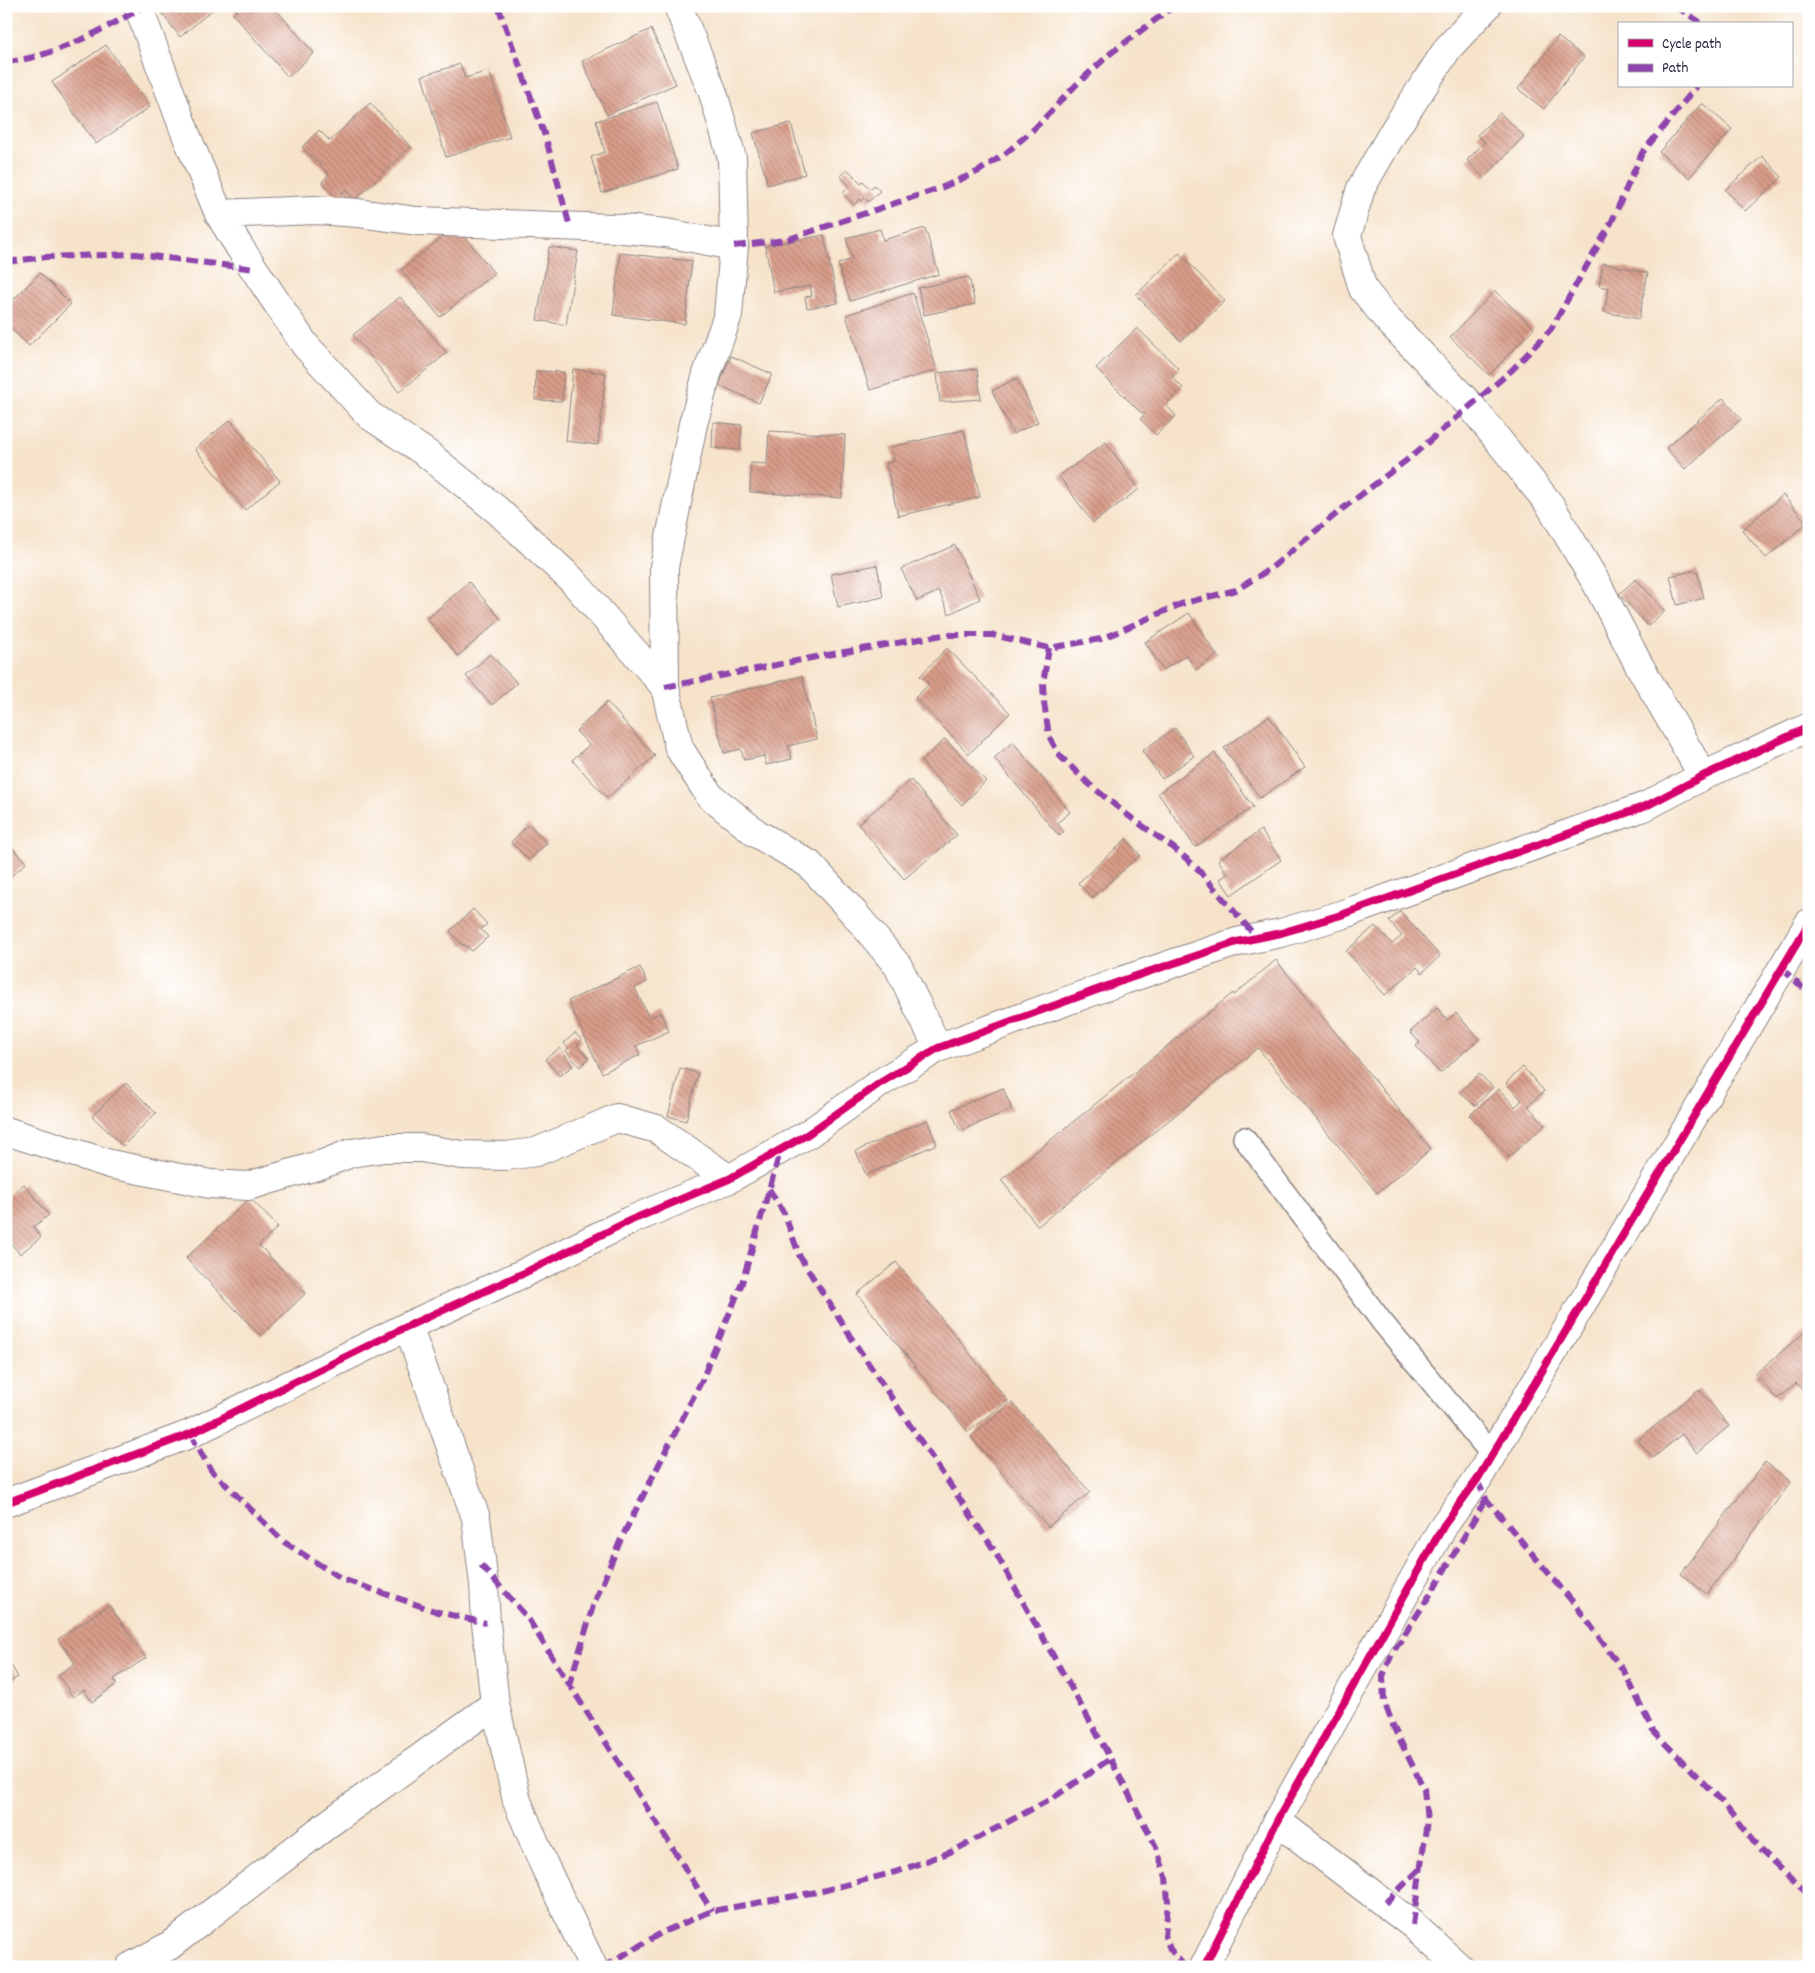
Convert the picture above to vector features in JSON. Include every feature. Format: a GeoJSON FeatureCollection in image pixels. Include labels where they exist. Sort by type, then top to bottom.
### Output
{"type":"FeatureCollection","features":[{"type":"Feature","properties":{"kind":"street"},"geometry":{"type":"LineString","coordinates":[[138,6],[185,132],[219,214],[305,345],[369,416],[426,454],[497,510],[573,581],[665,687]]}},
{"type":"Feature","properties":{"kind":"street"},"geometry":{"type":"LineString","coordinates":[[678,6],[713,93],[732,158],[734,246],[728,315],[707,374],[693,424],[664,567],[665,687],[679,748],[710,796],[756,833],[809,864],[898,966],[938,1048]]}},
{"type":"Feature","properties":{"kind":"street"},"geometry":{"type":"LineString","coordinates":[[1486,6],[1448,48],[1395,129],[1361,188],[1347,236],[1363,289],[1386,319],[1471,406],[1550,505],[1597,584],[1639,665],[1703,776]]}},
{"type":"Feature","properties":{"kind":"street"},"geometry":{"type":"LineString","coordinates":[[219,214],[316,210],[358,213],[417,221],[613,228],[666,233],[734,246]]}},
{"type":"Feature","properties":{"kind":"street"},"geometry":{"type":"LineString","coordinates":[[6,1503],[190,1434],[408,1326],[522,1274],[629,1221],[730,1180],[808,1134],[880,1083],[938,1048],[1124,980],[1237,942],[1282,933],[1340,915],[1646,806],[1703,776],[1809,727]]}},
{"type":"Feature","properties":{"kind":"street"},"geometry":{"type":"LineString","coordinates":[[1204,1967],[1277,1820],[1444,1525],[1477,1480],[1809,923]]}},
{"type":"Feature","properties":{"kind":"street"},"geometry":{"type":"LineString","coordinates":[[6,1131],[110,1164],[210,1184],[248,1186],[322,1164],[351,1153],[384,1148],[421,1148],[462,1155],[506,1156],[536,1152],[616,1118],[657,1129],[730,1180]]}},
{"type":"Feature","properties":{"kind":"street"},"geometry":{"type":"LineString","coordinates":[[408,1326],[476,1518],[495,1704],[517,1801],[589,1966]]}},
{"type":"Feature","properties":{"kind":"street"},"geometry":{"type":"LineString","coordinates":[[130,1967],[169,1946],[328,1824],[495,1704]]}},
{"type":"Feature","properties":{"kind":"street"},"geometry":{"type":"LineString","coordinates":[[1277,1820],[1413,1925],[1459,1967]]}},
{"type":"Feature","properties":{"kind":"lane"},"geometry":{"type":"LineString","coordinates":[[1244,1138],[1382,1322],[1492,1455]]}},
{"type":"Feature","properties":{"kind":"building"},"geometry":{"type":"Polygon","coordinates":[[[156,6],[217,6],[180,37],[156,6]]]}},
{"type":"Feature","properties":{"kind":"building"},"geometry":{"type":"Polygon","coordinates":[[[233,6],[273,6],[314,53],[288,77],[233,14],[237,10],[233,6]]]}},
{"type":"Feature","properties":{"kind":"building"},"geometry":{"type":"Polygon","coordinates":[[[651,29],[676,84],[607,115],[582,61],[651,29]]]}},
{"type":"Feature","properties":{"kind":"building"},"geometry":{"type":"Polygon","coordinates":[[[1558,37],[1584,57],[1544,109],[1518,89],[1558,37]]]}},
{"type":"Feature","properties":{"kind":"building"},"geometry":{"type":"Polygon","coordinates":[[[106,45],[150,107],[96,144],[52,82],[106,45]]]}},
{"type":"Feature","properties":{"kind":"building"},"geometry":{"type":"Polygon","coordinates":[[[460,64],[465,78],[489,71],[510,137],[446,157],[422,76],[460,64]]]}},
{"type":"Feature","properties":{"kind":"building"},"geometry":{"type":"Polygon","coordinates":[[[657,102],[678,169],[602,193],[591,157],[605,152],[596,121],[657,102]]]}},
{"type":"Feature","properties":{"kind":"building"},"geometry":{"type":"Polygon","coordinates":[[[370,103],[411,147],[355,200],[345,190],[337,198],[322,182],[329,174],[302,147],[319,130],[330,141],[370,103]]]}},
{"type":"Feature","properties":{"kind":"building"},"geometry":{"type":"Polygon","coordinates":[[[1702,103],[1732,129],[1689,178],[1659,152],[1702,103]]]}},
{"type":"Feature","properties":{"kind":"building"},"geometry":{"type":"Polygon","coordinates":[[[1500,113],[1524,136],[1484,178],[1467,160],[1485,142],[1477,135],[1500,113]]]}},
{"type":"Feature","properties":{"kind":"building"},"geometry":{"type":"Polygon","coordinates":[[[791,123],[805,174],[768,185],[753,133],[791,123]]]}},
{"type":"Feature","properties":{"kind":"building"},"geometry":{"type":"Polygon","coordinates":[[[1762,156],[1782,177],[1745,211],[1725,190],[1762,156]]]}},
{"type":"Feature","properties":{"kind":"building"},"geometry":{"type":"Polygon","coordinates":[[[847,169],[870,189],[874,185],[880,191],[868,202],[865,198],[862,201],[860,199],[854,205],[843,193],[850,186],[840,176],[847,169]]]}},
{"type":"Feature","properties":{"kind":"building"},"geometry":{"type":"Polygon","coordinates":[[[456,226],[494,273],[440,317],[401,270],[456,226]]]}},
{"type":"Feature","properties":{"kind":"building"},"geometry":{"type":"Polygon","coordinates":[[[925,228],[939,274],[850,301],[838,264],[852,259],[846,238],[880,229],[883,240],[925,228]]]}},
{"type":"Feature","properties":{"kind":"building"},"geometry":{"type":"Polygon","coordinates":[[[824,235],[838,303],[807,308],[805,297],[812,296],[810,286],[774,292],[765,246],[824,235]]]}},
{"type":"Feature","properties":{"kind":"building"},"geometry":{"type":"Polygon","coordinates":[[[549,247],[578,251],[566,325],[537,320],[549,247]]]}},
{"type":"Feature","properties":{"kind":"building"},"geometry":{"type":"Polygon","coordinates":[[[620,253],[692,261],[685,324],[613,315],[620,253]]]}},
{"type":"Feature","properties":{"kind":"building"},"geometry":{"type":"Polygon","coordinates":[[[1179,253],[1225,301],[1181,341],[1136,295],[1179,253]]]}},
{"type":"Feature","properties":{"kind":"building"},"geometry":{"type":"Polygon","coordinates":[[[1603,263],[1648,273],[1639,319],[1604,312],[1609,288],[1599,286],[1603,263]]]}},
{"type":"Feature","properties":{"kind":"building"},"geometry":{"type":"Polygon","coordinates":[[[40,273],[71,304],[29,346],[6,324],[6,307],[40,273]]]}},
{"type":"Feature","properties":{"kind":"building"},"geometry":{"type":"Polygon","coordinates":[[[969,277],[975,304],[924,315],[918,288],[969,277]]]}},
{"type":"Feature","properties":{"kind":"building"},"geometry":{"type":"Polygon","coordinates":[[[1495,291],[1534,328],[1489,375],[1450,337],[1495,291]]]}},
{"type":"Feature","properties":{"kind":"building"},"geometry":{"type":"Polygon","coordinates":[[[913,293],[937,370],[870,390],[846,315],[913,293]]]}},
{"type":"Feature","properties":{"kind":"building"},"geometry":{"type":"Polygon","coordinates":[[[400,297],[447,353],[399,392],[353,335],[400,297]]]}},
{"type":"Feature","properties":{"kind":"building"},"geometry":{"type":"Polygon","coordinates":[[[1137,328],[1179,369],[1172,377],[1183,388],[1166,405],[1176,416],[1156,435],[1140,419],[1145,414],[1139,411],[1096,368],[1137,328]]]}},
{"type":"Feature","properties":{"kind":"building"},"geometry":{"type":"Polygon","coordinates":[[[731,356],[772,374],[759,403],[719,385],[731,356]]]}},
{"type":"Feature","properties":{"kind":"building"},"geometry":{"type":"Polygon","coordinates":[[[573,369],[606,373],[598,445],[566,441],[573,369]]]}},
{"type":"Feature","properties":{"kind":"building"},"geometry":{"type":"Polygon","coordinates":[[[977,369],[981,399],[940,402],[937,373],[977,369]]]}},
{"type":"Feature","properties":{"kind":"building"},"geometry":{"type":"Polygon","coordinates":[[[536,371],[564,372],[562,401],[535,400],[536,371]]]}},
{"type":"Feature","properties":{"kind":"building"},"geometry":{"type":"Polygon","coordinates":[[[1017,378],[1038,422],[1013,434],[992,391],[1017,378]]]}},
{"type":"Feature","properties":{"kind":"building"},"geometry":{"type":"Polygon","coordinates":[[[1723,398],[1741,419],[1685,469],[1666,448],[1723,398]]]}},
{"type":"Feature","properties":{"kind":"building"},"geometry":{"type":"Polygon","coordinates":[[[230,420],[280,481],[245,510],[195,449],[230,420]]]}},
{"type":"Feature","properties":{"kind":"building"},"geometry":{"type":"Polygon","coordinates":[[[713,422],[742,425],[740,450],[712,448],[713,422]]]}},
{"type":"Feature","properties":{"kind":"building"},"geometry":{"type":"Polygon","coordinates":[[[964,430],[980,497],[898,516],[886,463],[894,461],[891,447],[964,430]]]}},
{"type":"Feature","properties":{"kind":"building"},"geometry":{"type":"Polygon","coordinates":[[[769,431],[845,435],[842,498],[750,492],[751,463],[767,464],[769,431]]]}},
{"type":"Feature","properties":{"kind":"building"},"geometry":{"type":"Polygon","coordinates":[[[1106,442],[1139,489],[1093,523],[1059,476],[1106,442]]]}},
{"type":"Feature","properties":{"kind":"building"},"geometry":{"type":"Polygon","coordinates":[[[1783,495],[1807,523],[1766,558],[1742,530],[1783,495]]]}},
{"type":"Feature","properties":{"kind":"building"},"geometry":{"type":"Polygon","coordinates":[[[955,545],[980,599],[949,614],[939,591],[917,601],[901,569],[955,545]]]}},
{"type":"Feature","properties":{"kind":"building"},"geometry":{"type":"Polygon","coordinates":[[[877,565],[883,597],[838,607],[831,574],[877,565]]]}},
{"type":"Feature","properties":{"kind":"building"},"geometry":{"type":"Polygon","coordinates":[[[1697,570],[1704,598],[1677,605],[1670,576],[1697,570]]]}},
{"type":"Feature","properties":{"kind":"building"},"geometry":{"type":"Polygon","coordinates":[[[1636,579],[1665,611],[1648,626],[1619,594],[1636,579]]]}},
{"type":"Feature","properties":{"kind":"building"},"geometry":{"type":"Polygon","coordinates":[[[469,582],[501,619],[458,656],[427,619],[469,582]]]}},
{"type":"Feature","properties":{"kind":"building"},"geometry":{"type":"Polygon","coordinates":[[[1189,613],[1217,655],[1196,670],[1186,655],[1163,670],[1145,642],[1189,613]]]}},
{"type":"Feature","properties":{"kind":"building"},"geometry":{"type":"Polygon","coordinates":[[[947,648],[1010,713],[969,754],[915,698],[929,684],[920,676],[947,648]]]}},
{"type":"Feature","properties":{"kind":"building"},"geometry":{"type":"Polygon","coordinates":[[[490,654],[517,683],[492,705],[466,676],[490,654]]]}},
{"type":"Feature","properties":{"kind":"building"},"geometry":{"type":"Polygon","coordinates":[[[802,676],[817,739],[788,746],[792,759],[766,765],[764,756],[744,760],[741,749],[724,753],[710,698],[802,676]]]}},
{"type":"Feature","properties":{"kind":"building"},"geometry":{"type":"Polygon","coordinates":[[[607,702],[655,756],[607,798],[572,760],[589,745],[576,731],[607,702]]]}},
{"type":"Feature","properties":{"kind":"building"},"geometry":{"type":"Polygon","coordinates":[[[1269,716],[1305,767],[1260,798],[1224,748],[1269,716]]]}},
{"type":"Feature","properties":{"kind":"building"},"geometry":{"type":"Polygon","coordinates":[[[1175,728],[1194,756],[1162,779],[1142,751],[1175,728]]]}},
{"type":"Feature","properties":{"kind":"building"},"geometry":{"type":"Polygon","coordinates":[[[945,739],[986,781],[962,805],[921,762],[945,739]]]}},
{"type":"Feature","properties":{"kind":"building"},"geometry":{"type":"Polygon","coordinates":[[[1013,742],[1070,812],[1057,823],[1064,832],[1059,836],[994,758],[1013,742]]]}},
{"type":"Feature","properties":{"kind":"building"},"geometry":{"type":"Polygon","coordinates":[[[1215,753],[1253,807],[1195,847],[1158,793],[1215,753]]]}},
{"type":"Feature","properties":{"kind":"building"},"geometry":{"type":"Polygon","coordinates":[[[911,780],[957,835],[904,879],[858,824],[911,780]]]}},
{"type":"Feature","properties":{"kind":"building"},"geometry":{"type":"Polygon","coordinates":[[[529,824],[547,843],[529,860],[511,842],[529,824]]]}},
{"type":"Feature","properties":{"kind":"building"},"geometry":{"type":"Polygon","coordinates":[[[1261,830],[1281,860],[1231,895],[1220,879],[1228,874],[1218,860],[1261,830]]]}},
{"type":"Feature","properties":{"kind":"building"},"geometry":{"type":"Polygon","coordinates":[[[1126,839],[1140,855],[1092,898],[1078,883],[1126,839]]]}},
{"type":"Feature","properties":{"kind":"building"},"geometry":{"type":"Polygon","coordinates":[[[6,841],[26,863],[6,881],[6,841]]]}},
{"type":"Feature","properties":{"kind":"building"},"geometry":{"type":"Polygon","coordinates":[[[473,909],[487,924],[481,929],[488,937],[472,951],[464,944],[463,946],[450,931],[473,909]]]}},
{"type":"Feature","properties":{"kind":"building"},"geometry":{"type":"Polygon","coordinates":[[[1400,911],[1440,956],[1422,973],[1417,967],[1385,995],[1346,951],[1375,926],[1392,944],[1402,936],[1389,921],[1400,911]]]}},
{"type":"Feature","properties":{"kind":"building"},"geometry":{"type":"Polygon","coordinates":[[[1276,960],[1431,1149],[1377,1193],[1258,1048],[1038,1226],[1001,1180],[1276,960]]]}},
{"type":"Feature","properties":{"kind":"building"},"geometry":{"type":"Polygon","coordinates":[[[640,967],[647,982],[635,988],[649,1018],[660,1013],[669,1031],[636,1046],[640,1055],[602,1073],[568,1001],[640,967]]]}},
{"type":"Feature","properties":{"kind":"building"},"geometry":{"type":"Polygon","coordinates":[[[1437,1008],[1448,1020],[1456,1013],[1479,1039],[1440,1073],[1416,1046],[1420,1043],[1410,1032],[1437,1008]]]}},
{"type":"Feature","properties":{"kind":"building"},"geometry":{"type":"Polygon","coordinates":[[[575,1033],[582,1040],[577,1045],[589,1058],[580,1067],[566,1051],[569,1048],[564,1043],[575,1033]]]}},
{"type":"Feature","properties":{"kind":"building"},"geometry":{"type":"Polygon","coordinates":[[[560,1048],[573,1066],[559,1076],[545,1059],[560,1048]]]}},
{"type":"Feature","properties":{"kind":"building"},"geometry":{"type":"Polygon","coordinates":[[[1523,1067],[1544,1091],[1528,1106],[1545,1125],[1509,1157],[1470,1115],[1499,1089],[1515,1107],[1522,1100],[1506,1083],[1523,1067]]]}},
{"type":"Feature","properties":{"kind":"building"},"geometry":{"type":"Polygon","coordinates":[[[680,1068],[698,1073],[686,1121],[668,1116],[680,1068]]]}},
{"type":"Feature","properties":{"kind":"building"},"geometry":{"type":"Polygon","coordinates":[[[1479,1074],[1493,1087],[1475,1106],[1460,1092],[1479,1074]]]}},
{"type":"Feature","properties":{"kind":"building"},"geometry":{"type":"Polygon","coordinates":[[[126,1083],[156,1113],[123,1146],[92,1116],[126,1083]]]}},
{"type":"Feature","properties":{"kind":"building"},"geometry":{"type":"Polygon","coordinates":[[[1003,1088],[1012,1109],[960,1131],[951,1110],[1003,1088]]]}},
{"type":"Feature","properties":{"kind":"building"},"geometry":{"type":"Polygon","coordinates":[[[927,1120],[937,1144],[866,1175],[856,1151],[927,1120]]]}},
{"type":"Feature","properties":{"kind":"building"},"geometry":{"type":"Polygon","coordinates":[[[24,1184],[49,1215],[33,1227],[41,1237],[20,1254],[6,1238],[6,1198],[24,1184]]]}},
{"type":"Feature","properties":{"kind":"building"},"geometry":{"type":"Polygon","coordinates":[[[250,1198],[278,1227],[259,1245],[305,1294],[261,1336],[186,1258],[250,1198]]]}},
{"type":"Feature","properties":{"kind":"building"},"geometry":{"type":"Polygon","coordinates":[[[896,1262],[1008,1401],[968,1432],[857,1294],[896,1262]]]}},
{"type":"Feature","properties":{"kind":"building"},"geometry":{"type":"Polygon","coordinates":[[[1805,1332],[1809,1336],[1809,1398],[1796,1383],[1777,1399],[1755,1374],[1805,1332]]]}},
{"type":"Feature","properties":{"kind":"building"},"geometry":{"type":"Polygon","coordinates":[[[1699,1389],[1729,1426],[1697,1453],[1682,1434],[1653,1458],[1638,1440],[1699,1389]]]}},
{"type":"Feature","properties":{"kind":"building"},"geometry":{"type":"Polygon","coordinates":[[[1012,1402],[1090,1492],[1048,1527],[971,1437],[1012,1402]]]}},
{"type":"Feature","properties":{"kind":"building"},"geometry":{"type":"Polygon","coordinates":[[[1765,1462],[1791,1482],[1707,1594],[1681,1574],[1765,1462]]]}},
{"type":"Feature","properties":{"kind":"building"},"geometry":{"type":"Polygon","coordinates":[[[109,1605],[146,1658],[114,1679],[117,1684],[92,1702],[84,1690],[73,1697],[58,1675],[75,1663],[58,1639],[109,1605]]]}},
{"type":"Feature","properties":{"kind":"building"},"geometry":{"type":"Polygon","coordinates":[[[6,1657],[18,1677],[6,1684],[6,1657]]]}},
{"type":"Feature","properties":{"kind":"marked path"},"geometry":{"type":"LineString","coordinates":[[498,6],[546,139],[570,227]]}},
{"type":"Feature","properties":{"kind":"marked path"},"geometry":{"type":"LineString","coordinates":[[734,246],[786,240],[943,187],[979,171],[1006,153],[1034,129],[1076,85],[1111,53],[1170,9],[1183,6]]}},
{"type":"Feature","properties":{"kind":"marked path"},"geometry":{"type":"LineString","coordinates":[[1675,6],[1700,22]]}},
{"type":"Feature","properties":{"kind":"marked path"},"geometry":{"type":"LineString","coordinates":[[6,62],[41,55],[58,49],[92,35],[140,9]]}},
{"type":"Feature","properties":{"kind":"marked path"},"geometry":{"type":"LineString","coordinates":[[665,687],[816,657],[943,635],[993,635],[1049,648],[1101,639],[1181,604],[1236,590],[1270,569],[1341,510],[1412,456],[1512,370],[1551,329],[1612,221],[1642,153],[1695,88]]}},
{"type":"Feature","properties":{"kind":"marked path"},"geometry":{"type":"LineString","coordinates":[[6,262],[45,257],[136,254],[254,269]]}},
{"type":"Feature","properties":{"kind":"marked path"},"geometry":{"type":"LineString","coordinates":[[1049,648],[1043,683],[1044,702],[1049,736],[1060,756],[1089,784],[1196,867],[1257,938]]}},
{"type":"Feature","properties":{"kind":"marked path"},"geometry":{"type":"LineString","coordinates":[[1781,968],[1809,993]]}},
{"type":"Feature","properties":{"kind":"marked path"},"geometry":{"type":"LineString","coordinates":[[569,1686],[593,1606],[621,1539],[702,1380],[742,1283],[780,1152]]}},
{"type":"Feature","properties":{"kind":"marked path"},"geometry":{"type":"LineString","coordinates":[[769,1189],[784,1213],[800,1257],[852,1339],[994,1550],[1107,1752],[1156,1847],[1166,1877],[1168,1902],[1165,1937],[1170,1949],[1185,1967]]}},
{"type":"Feature","properties":{"kind":"marked path"},"geometry":{"type":"LineString","coordinates":[[190,1434],[211,1470],[284,1542],[342,1579],[438,1612],[486,1623]]}},
{"type":"Feature","properties":{"kind":"marked path"},"geometry":{"type":"LineString","coordinates":[[1477,1480],[1486,1499],[1577,1607],[1625,1673],[1653,1731],[1722,1802],[1760,1850],[1809,1894]]}},
{"type":"Feature","properties":{"kind":"marked path"},"geometry":{"type":"LineString","coordinates":[[1413,1925],[1427,1821],[1424,1789],[1394,1728],[1384,1701],[1383,1676],[1392,1654],[1433,1590],[1486,1499]]}},
{"type":"Feature","properties":{"kind":"marked path"},"geometry":{"type":"LineString","coordinates":[[481,1565],[527,1617],[712,1911]]}},
{"type":"Feature","properties":{"kind":"marked path"},"geometry":{"type":"LineString","coordinates":[[603,1967],[663,1932],[712,1911],[822,1891],[899,1871],[953,1851],[1053,1798],[1110,1759]]}},
{"type":"Feature","properties":{"kind":"marked path"},"geometry":{"type":"LineString","coordinates":[[1385,1903],[1419,1870]]}},
{"type":"Feature","properties":{"kind":"cycle path"},"geometry":{"type":"LineString","coordinates":[[6,1503],[190,1434],[408,1326],[522,1274],[629,1221],[729,1179],[808,1134],[880,1083],[938,1048],[1124,980],[1237,942],[1281,933],[1341,915],[1646,806],[1703,776],[1809,727]]}},
{"type":"Feature","properties":{"kind":"cycle path"},"geometry":{"type":"LineString","coordinates":[[1204,1967],[1277,1821],[1444,1525],[1477,1480],[1809,923]]}}]}
